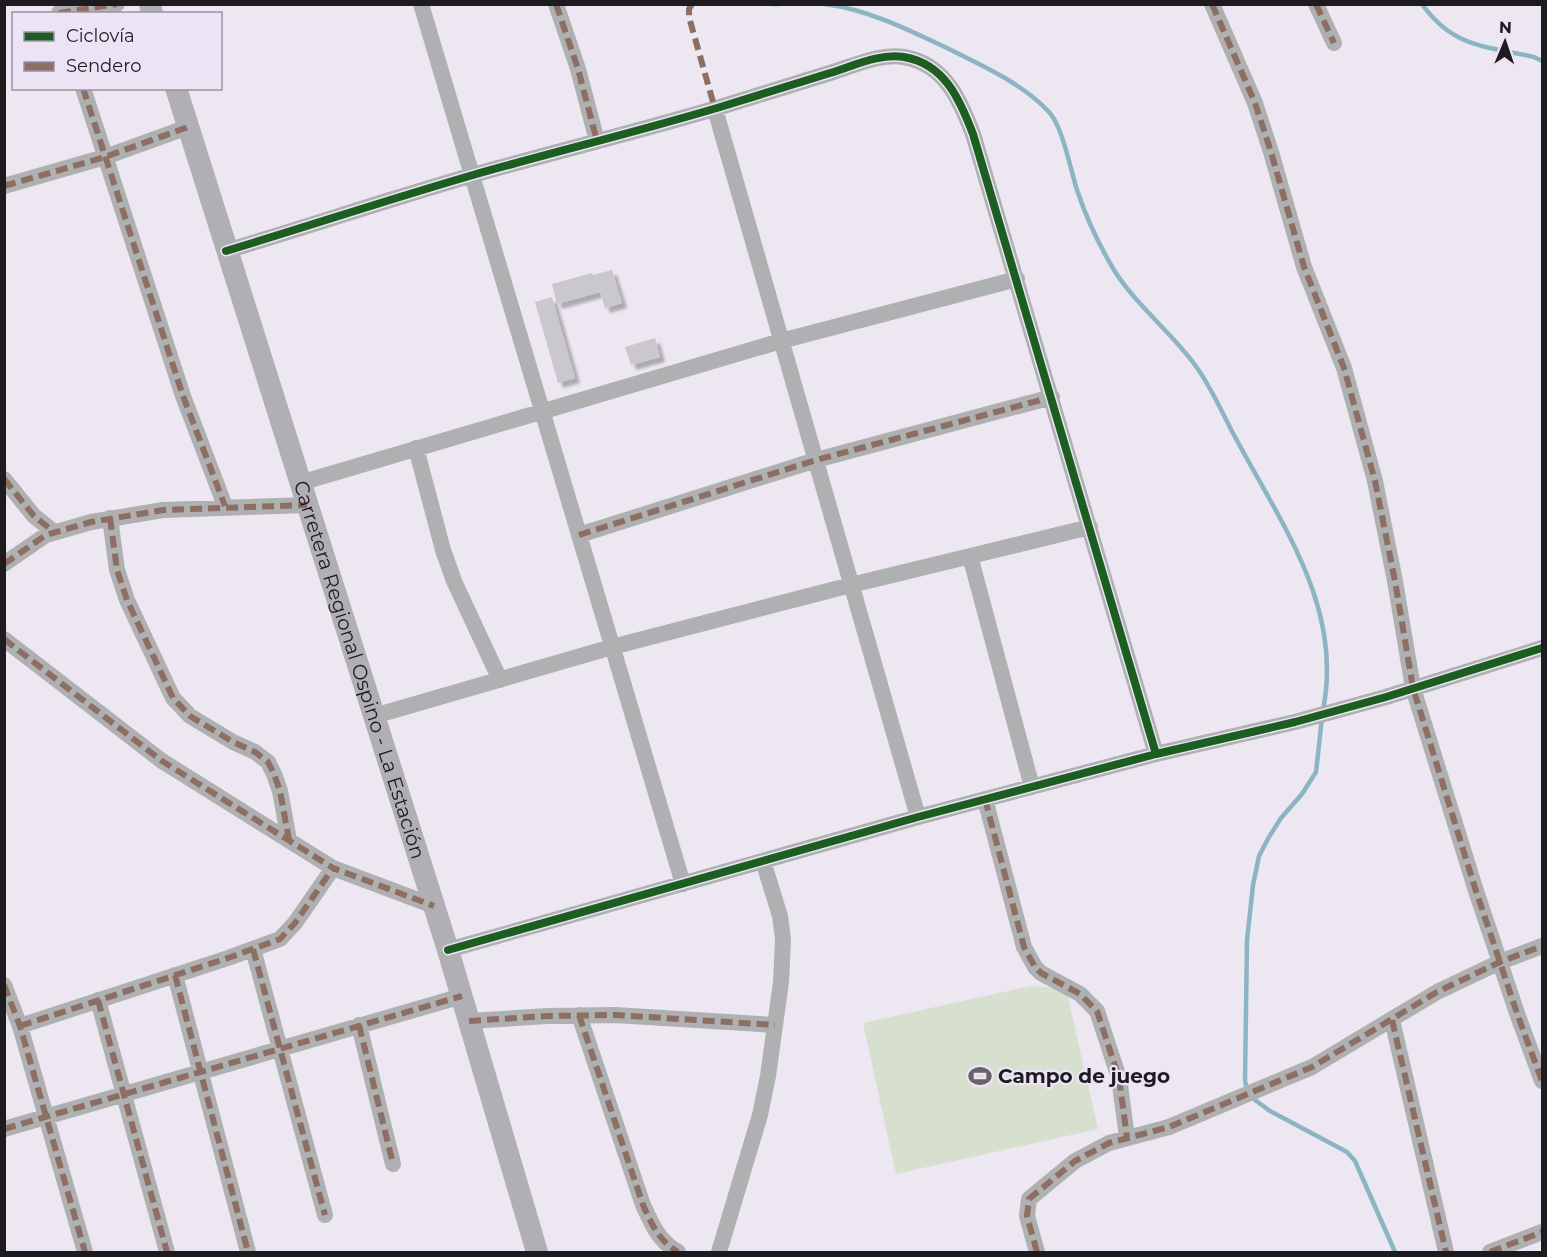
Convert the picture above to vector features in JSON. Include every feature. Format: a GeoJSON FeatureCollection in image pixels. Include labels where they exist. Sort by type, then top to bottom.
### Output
{"type":"FeatureCollection","features":[{"type":"Feature","properties":{"kind":"main road","name":"Carretera Regional Ospino - La Estación"},"geometry":{"type":"LineString","coordinates":[[177,90],[448,950],[537,1252]]}},
{"type":"Feature","properties":{"kind":"street"},"geometry":{"type":"LineString","coordinates":[[65,12],[117,4]]}},
{"type":"Feature","properties":{"kind":"street"},"geometry":{"type":"LineString","coordinates":[[421,4],[682,884]]}},
{"type":"Feature","properties":{"kind":"street"},"geometry":{"type":"LineString","coordinates":[[556,4],[578,69],[597,141]]}},
{"type":"Feature","properties":{"kind":"street"},"geometry":{"type":"LineString","coordinates":[[1212,4],[1255,103],[1304,267],[1344,368],[1375,482],[1413,688],[1500,962],[1542,1081]]}},
{"type":"Feature","properties":{"kind":"street"},"geometry":{"type":"LineString","coordinates":[[1316,4],[1334,43]]}},
{"type":"Feature","properties":{"kind":"street"},"geometry":{"type":"LineString","coordinates":[[226,251],[472,176],[886,57],[904,57],[921,62],[935,70],[951,86],[973,134],[1156,754]]}},
{"type":"Feature","properties":{"kind":"street"},"geometry":{"type":"LineString","coordinates":[[84,90],[183,396],[225,506]]}},
{"type":"Feature","properties":{"kind":"street"},"geometry":{"type":"LineString","coordinates":[[715,108],[918,817]]}},
{"type":"Feature","properties":{"kind":"street"},"geometry":{"type":"LineString","coordinates":[[4,186],[105,157],[188,127]]}},
{"type":"Feature","properties":{"kind":"street"},"geometry":{"type":"LineString","coordinates":[[300,483],[781,341],[1017,279]]}},
{"type":"Feature","properties":{"kind":"street"},"geometry":{"type":"LineString","coordinates":[[579,535],[816,460],[1052,397]]}},
{"type":"Feature","properties":{"kind":"street"},"geometry":{"type":"LineString","coordinates":[[416,448],[443,550],[454,582],[500,680]]}},
{"type":"Feature","properties":{"kind":"street"},"geometry":{"type":"LineString","coordinates":[[4,479],[34,516],[54,532]]}},
{"type":"Feature","properties":{"kind":"street"},"geometry":{"type":"LineString","coordinates":[[4,564],[39,538],[110,518],[163,510],[225,506],[307,505]]}},
{"type":"Feature","properties":{"kind":"street"},"geometry":{"type":"LineString","coordinates":[[110,518],[117,570],[127,600],[172,698],[190,716],[255,752],[268,762],[280,791],[289,840]]}},
{"type":"Feature","properties":{"kind":"street"},"geometry":{"type":"LineString","coordinates":[[374,716],[612,647],[851,585],[1090,527]]}},
{"type":"Feature","properties":{"kind":"street"},"geometry":{"type":"LineString","coordinates":[[970,556],[1032,787]]}},
{"type":"Feature","properties":{"kind":"street"},"geometry":{"type":"LineString","coordinates":[[4,639],[162,761],[333,868],[434,906]]}},
{"type":"Feature","properties":{"kind":"street"},"geometry":{"type":"LineString","coordinates":[[448,950],[918,817],[1156,754],[1295,722],[1542,648]]}},
{"type":"Feature","properties":{"kind":"street"},"geometry":{"type":"LineString","coordinates":[[985,800],[1024,947],[1041,973],[1080,994],[1097,1011],[1119,1078],[1127,1137]]}},
{"type":"Feature","properties":{"kind":"street"},"geometry":{"type":"LineString","coordinates":[[719,1252],[760,1115],[781,982],[783,939],[780,916],[763,861]]}},
{"type":"Feature","properties":{"kind":"street"},"geometry":{"type":"LineString","coordinates":[[20,1026],[271,943],[286,933],[333,868]]}},
{"type":"Feature","properties":{"kind":"street"},"geometry":{"type":"LineString","coordinates":[[1037,1252],[1027,1216],[1029,1199],[1075,1161],[1109,1143],[1169,1127],[1312,1067],[1437,992],[1500,962],[1542,946]]}},
{"type":"Feature","properties":{"kind":"street"},"geometry":{"type":"LineString","coordinates":[[253,949],[325,1215]]}},
{"type":"Feature","properties":{"kind":"street"},"geometry":{"type":"LineString","coordinates":[[175,975],[248,1252]]}},
{"type":"Feature","properties":{"kind":"street"},"geometry":{"type":"LineString","coordinates":[[4,985],[20,1026],[85,1252]]}},
{"type":"Feature","properties":{"kind":"street"},"geometry":{"type":"LineString","coordinates":[[4,1129],[462,996]]}},
{"type":"Feature","properties":{"kind":"street"},"geometry":{"type":"LineString","coordinates":[[98,1000],[167,1252]]}},
{"type":"Feature","properties":{"kind":"street"},"geometry":{"type":"LineString","coordinates":[[469,1021],[579,1015],[627,1015],[775,1025]]}},
{"type":"Feature","properties":{"kind":"street"},"geometry":{"type":"LineString","coordinates":[[579,1015],[643,1205],[656,1232],[666,1245],[678,1252]]}},
{"type":"Feature","properties":{"kind":"street"},"geometry":{"type":"LineString","coordinates":[[1392,1020],[1446,1252]]}},
{"type":"Feature","properties":{"kind":"street"},"geometry":{"type":"LineString","coordinates":[[359,1025],[393,1164]]}},
{"type":"Feature","properties":{"kind":"street"},"geometry":{"type":"LineString","coordinates":[[1490,1252],[1542,1232]]}},
{"type":"Feature","properties":{"kind":"green space","name":"Campo de juego"},"geometry":{"type":"Polygon","coordinates":[[[1031,986],[1066,989],[1098,1129],[896,1174],[863,1023],[1031,986]]]}},
{"type":"Feature","properties":{"kind":"building"},"geometry":{"type":"Polygon","coordinates":[[[612,270],[622,303],[605,308],[600,292],[557,304],[552,284],[612,270]]]}},
{"type":"Feature","properties":{"kind":"building"},"geometry":{"type":"Polygon","coordinates":[[[552,297],[575,378],[558,383],[535,302],[552,297]]]}},
{"type":"Feature","properties":{"kind":"building"},"geometry":{"type":"Polygon","coordinates":[[[655,338],[660,357],[631,365],[625,347],[655,338]]]}},
{"type":"Feature","properties":{"kind":"waterway"},"geometry":{"type":"LineString","coordinates":[[771,4],[780,4]]}},
{"type":"Feature","properties":{"kind":"waterway"},"geometry":{"type":"LineString","coordinates":[[825,4],[888,21],[973,61],[1026,92],[1054,118],[1084,210],[1108,260],[1132,295],[1201,374],[1275,508],[1306,572],[1325,639],[1327,674],[1323,710]]}},
{"type":"Feature","properties":{"kind":"waterway"},"geometry":{"type":"LineString","coordinates":[[1422,4],[1434,18],[1458,37],[1472,43],[1534,57],[1542,61]]}},
{"type":"Feature","properties":{"kind":"waterway"},"geometry":{"type":"LineString","coordinates":[[1322,718],[1316,772],[1302,794],[1281,818],[1259,856],[1253,885],[1247,940],[1245,1081],[1248,1093],[1270,1111],[1347,1152],[1355,1161],[1395,1252]]}},
{"type":"Feature","properties":{"kind":"marked path"},"geometry":{"type":"LineString","coordinates":[[65,12],[117,4]]}},
{"type":"Feature","properties":{"kind":"marked path"},"geometry":{"type":"LineString","coordinates":[[556,4],[578,69],[597,141]]}},
{"type":"Feature","properties":{"kind":"marked path"},"geometry":{"type":"LineString","coordinates":[[692,4],[689,17],[715,109]]}},
{"type":"Feature","properties":{"kind":"marked path"},"geometry":{"type":"LineString","coordinates":[[1212,4],[1255,103],[1304,267],[1344,368],[1375,481],[1413,688],[1476,891],[1542,1081]]}},
{"type":"Feature","properties":{"kind":"marked path"},"geometry":{"type":"LineString","coordinates":[[1316,4],[1334,43]]}},
{"type":"Feature","properties":{"kind":"marked path"},"geometry":{"type":"LineString","coordinates":[[84,90],[183,396],[225,506]]}},
{"type":"Feature","properties":{"kind":"marked path"},"geometry":{"type":"LineString","coordinates":[[4,186],[105,157],[188,127]]}},
{"type":"Feature","properties":{"kind":"marked path"},"geometry":{"type":"LineString","coordinates":[[579,535],[816,460],[1052,397]]}},
{"type":"Feature","properties":{"kind":"marked path"},"geometry":{"type":"LineString","coordinates":[[4,479],[34,516],[54,532]]}},
{"type":"Feature","properties":{"kind":"marked path"},"geometry":{"type":"LineString","coordinates":[[4,564],[46,535],[91,522],[163,510],[307,505]]}},
{"type":"Feature","properties":{"kind":"marked path"},"geometry":{"type":"LineString","coordinates":[[110,518],[117,570],[127,600],[173,698],[190,716],[233,742],[255,752],[268,762],[280,791],[289,840]]}},
{"type":"Feature","properties":{"kind":"marked path"},"geometry":{"type":"LineString","coordinates":[[4,639],[162,761],[333,868],[434,906]]}},
{"type":"Feature","properties":{"kind":"marked path"},"geometry":{"type":"LineString","coordinates":[[985,799],[1024,947],[1041,973],[1080,994],[1097,1011],[1119,1078],[1127,1137]]}},
{"type":"Feature","properties":{"kind":"marked path"},"geometry":{"type":"LineString","coordinates":[[20,1026],[280,939],[295,923],[333,868]]}},
{"type":"Feature","properties":{"kind":"marked path"},"geometry":{"type":"LineString","coordinates":[[1037,1252],[1027,1216],[1029,1199],[1075,1161],[1109,1143],[1169,1127],[1312,1067],[1437,992],[1500,962],[1542,946]]}},
{"type":"Feature","properties":{"kind":"marked path"},"geometry":{"type":"LineString","coordinates":[[253,949],[325,1215]]}},
{"type":"Feature","properties":{"kind":"marked path"},"geometry":{"type":"LineString","coordinates":[[175,975],[248,1252]]}},
{"type":"Feature","properties":{"kind":"marked path"},"geometry":{"type":"LineString","coordinates":[[4,985],[20,1026],[85,1252]]}},
{"type":"Feature","properties":{"kind":"marked path"},"geometry":{"type":"LineString","coordinates":[[4,1129],[462,996]]}},
{"type":"Feature","properties":{"kind":"marked path"},"geometry":{"type":"LineString","coordinates":[[98,1000],[167,1252]]}},
{"type":"Feature","properties":{"kind":"marked path"},"geometry":{"type":"LineString","coordinates":[[579,1015],[643,1205],[661,1238],[678,1252]]}},
{"type":"Feature","properties":{"kind":"marked path"},"geometry":{"type":"LineString","coordinates":[[469,1021],[615,1015],[775,1025]]}},
{"type":"Feature","properties":{"kind":"marked path"},"geometry":{"type":"LineString","coordinates":[[1392,1020],[1446,1252]]}},
{"type":"Feature","properties":{"kind":"marked path"},"geometry":{"type":"LineString","coordinates":[[359,1025],[393,1164]]}},
{"type":"Feature","properties":{"kind":"marked path"},"geometry":{"type":"LineString","coordinates":[[1490,1252],[1542,1232]]}},
{"type":"Feature","properties":{"kind":"cycle path"},"geometry":{"type":"LineString","coordinates":[[226,251],[442,184],[717,108],[867,61],[895,56],[918,61],[930,67],[949,85],[963,109],[973,134],[1156,754]]}},
{"type":"Feature","properties":{"kind":"cycle path"},"geometry":{"type":"LineString","coordinates":[[448,950],[918,817],[1156,754],[1295,722],[1386,697],[1542,648]]}},
{"type":"Feature","properties":{"kind":"place","name":"Campo de juego"},"geometry":{"type":"Point","coordinates":[980,1076]}}]}
